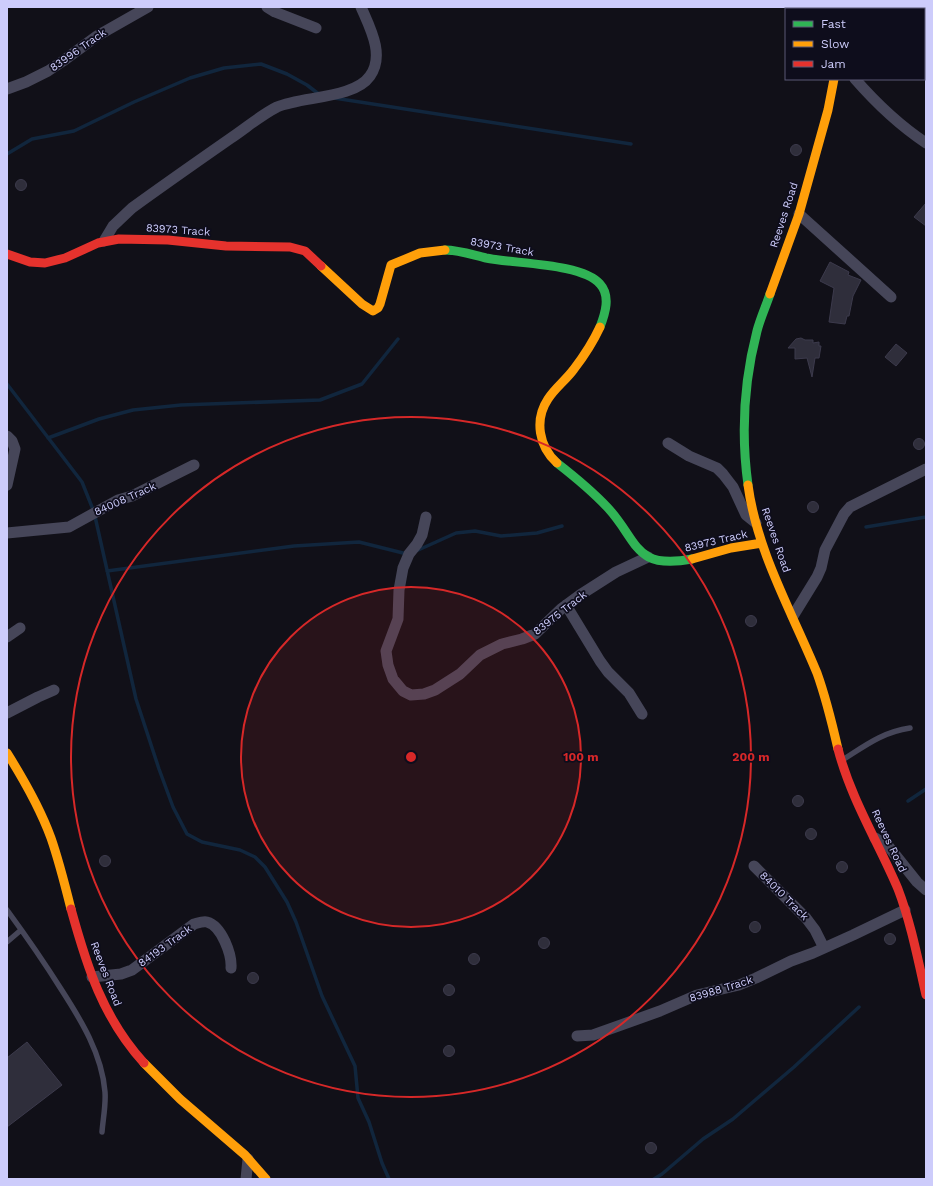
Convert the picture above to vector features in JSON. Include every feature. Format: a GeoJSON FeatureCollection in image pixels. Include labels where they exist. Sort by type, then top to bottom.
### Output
{"type":"FeatureCollection","features":[{"type":"Feature","properties":{"kind":"street","name":"83996 Track"},"geometry":{"type":"LineString","coordinates":[[7,90],[48,71],[128,12],[148,7]]}},
{"type":"Feature","properties":{"kind":"street"},"geometry":{"type":"LineString","coordinates":[[267,7],[274,12],[316,28]]}},
{"type":"Feature","properties":{"kind":"street"},"geometry":{"type":"LineString","coordinates":[[104,241],[114,226],[132,208],[276,108],[351,90],[364,83],[374,71],[376,64],[376,45],[361,7]]}},
{"type":"Feature","properties":{"kind":"street","name":"Reeves Road"},"geometry":{"type":"LineString","coordinates":[[834,80],[828,110],[799,214],[757,330],[747,379],[743,428],[744,457],[749,495],[762,543],[824,692],[842,760],[854,796],[875,838],[905,910],[926,995]]}},
{"type":"Feature","properties":{"kind":"street"},"geometry":{"type":"LineString","coordinates":[[856,80],[906,129],[926,142]]}},
{"type":"Feature","properties":{"kind":"street"},"geometry":{"type":"LineString","coordinates":[[799,214],[891,297]]}},
{"type":"Feature","properties":{"kind":"street","name":"83973 Track"},"geometry":{"type":"LineString","coordinates":[[7,254],[30,262],[46,263],[65,258],[104,241],[118,239],[168,240],[226,246],[285,246],[305,251],[369,310],[372,311],[377,309],[379,306],[391,265],[422,252],[452,250],[486,258],[568,269],[590,276],[603,288],[606,295],[606,306],[602,324],[580,361],[570,375],[552,392],[543,408],[540,431],[542,443],[548,453],[609,510],[617,519],[631,542],[637,549],[648,557],[669,561],[696,559],[744,546],[762,543]]}},
{"type":"Feature","properties":{"kind":"street"},"geometry":{"type":"LineString","coordinates":[[7,436],[12,440],[15,449],[7,485]]}},
{"type":"Feature","properties":{"kind":"street"},"geometry":{"type":"LineString","coordinates":[[668,443],[689,456],[716,468],[724,474],[733,487],[746,515],[756,523]]}},
{"type":"Feature","properties":{"kind":"street","name":"84008 Track"},"geometry":{"type":"LineString","coordinates":[[7,533],[69,527],[118,500],[143,491],[194,466]]}},
{"type":"Feature","properties":{"kind":"street"},"geometry":{"type":"LineString","coordinates":[[793,616],[817,577],[821,568],[825,550],[844,514],[850,507],[926,469]]}},
{"type":"Feature","properties":{"kind":"street","name":"83975 Track"},"geometry":{"type":"LineString","coordinates":[[426,517],[422,535],[409,554],[403,568],[398,600],[398,619],[386,651],[390,673],[393,679],[403,691],[411,695],[424,694],[435,690],[460,674],[480,655],[502,644],[535,634],[566,605],[616,572],[648,557]]}},
{"type":"Feature","properties":{"kind":"street"},"geometry":{"type":"LineString","coordinates":[[566,605],[608,672],[629,693],[642,714]]}},
{"type":"Feature","properties":{"kind":"street"},"geometry":{"type":"LineString","coordinates":[[7,638],[20,628]]}},
{"type":"Feature","properties":{"kind":"street"},"geometry":{"type":"LineString","coordinates":[[7,713],[54,690]]}},
{"type":"Feature","properties":{"kind":"street","name":"Reeves Road"},"geometry":{"type":"LineString","coordinates":[[7,753],[33,797],[50,839],[92,977],[111,1019],[126,1042],[146,1065],[191,1110],[242,1152],[266,1179]]}},
{"type":"Feature","properties":{"kind":"street"},"geometry":{"type":"LineString","coordinates":[[875,838],[892,851],[922,882],[926,890]]}},
{"type":"Feature","properties":{"kind":"street","name":"84010 Track"},"geometry":{"type":"LineString","coordinates":[[754,866],[806,918],[815,930],[824,948]]}},
{"type":"Feature","properties":{"kind":"street","name":"83988 Track"},"geometry":{"type":"LineString","coordinates":[[577,1036],[593,1035],[660,1011],[698,995],[739,985],[791,961],[824,948],[905,910]]}},
{"type":"Feature","properties":{"kind":"street","name":"84193 Track"},"geometry":{"type":"LineString","coordinates":[[92,977],[121,974],[132,970],[194,924],[206,922],[216,926],[221,932],[231,960],[231,968]]}},
{"type":"Feature","properties":{"kind":"street"},"geometry":{"type":"LineString","coordinates":[[246,1179],[248,1159]]}},
{"type":"Feature","properties":{"kind":"lane"},"geometry":{"type":"LineString","coordinates":[[842,760],[883,735],[896,730],[910,728]]}},
{"type":"Feature","properties":{"kind":"lane"},"geometry":{"type":"LineString","coordinates":[[7,910],[41,957],[76,1013],[88,1036],[99,1062],[105,1092],[102,1132]]}},
{"type":"Feature","properties":{"kind":"lane"},"geometry":{"type":"LineString","coordinates":[[7,942],[21,930]]}},
{"type":"Feature","properties":{"kind":"building"},"geometry":{"type":"Polygon","coordinates":[[[796,144],[800,146],[802,150],[800,154],[796,156],[792,154],[790,150],[792,146],[796,144]]]}},
{"type":"Feature","properties":{"kind":"building"},"geometry":{"type":"Polygon","coordinates":[[[21,179],[25,181],[27,185],[25,189],[21,191],[17,189],[15,185],[17,181],[21,179]]]}},
{"type":"Feature","properties":{"kind":"building"},"geometry":{"type":"Polygon","coordinates":[[[926,203],[926,226],[914,217],[926,203]]]}},
{"type":"Feature","properties":{"kind":"building"},"geometry":{"type":"Polygon","coordinates":[[[830,262],[849,272],[848,275],[861,280],[853,296],[849,316],[847,316],[845,324],[829,322],[834,288],[820,281],[830,262]]]}},
{"type":"Feature","properties":{"kind":"building"},"geometry":{"type":"Polygon","coordinates":[[[801,338],[805,340],[813,340],[813,343],[819,342],[819,346],[821,346],[819,358],[815,358],[812,377],[807,358],[795,359],[795,348],[788,348],[796,339],[801,338]]]}},
{"type":"Feature","properties":{"kind":"building"},"geometry":{"type":"Polygon","coordinates":[[[896,344],[907,353],[896,366],[885,357],[896,344]]]}},
{"type":"Feature","properties":{"kind":"building"},"geometry":{"type":"Polygon","coordinates":[[[919,438],[923,440],[925,444],[923,448],[919,450],[915,448],[913,444],[915,440],[919,438]]]}},
{"type":"Feature","properties":{"kind":"building"},"geometry":{"type":"Polygon","coordinates":[[[813,501],[817,503],[819,507],[817,511],[813,513],[809,511],[807,507],[809,503],[813,501]]]}},
{"type":"Feature","properties":{"kind":"building"},"geometry":{"type":"Polygon","coordinates":[[[751,615],[755,617],[757,621],[755,625],[751,627],[747,625],[745,621],[747,617],[751,615]]]}},
{"type":"Feature","properties":{"kind":"building"},"geometry":{"type":"Polygon","coordinates":[[[798,795],[802,797],[804,801],[802,805],[798,807],[794,805],[792,801],[794,797],[798,795]]]}},
{"type":"Feature","properties":{"kind":"building"},"geometry":{"type":"Polygon","coordinates":[[[811,828],[815,830],[817,834],[815,838],[811,840],[807,838],[805,834],[807,830],[811,828]]]}},
{"type":"Feature","properties":{"kind":"building"},"geometry":{"type":"Polygon","coordinates":[[[105,855],[109,857],[111,861],[109,865],[105,867],[101,865],[99,861],[101,857],[105,855]]]}},
{"type":"Feature","properties":{"kind":"building"},"geometry":{"type":"Polygon","coordinates":[[[842,861],[846,863],[848,867],[846,871],[842,873],[838,871],[836,867],[838,863],[842,861]]]}},
{"type":"Feature","properties":{"kind":"building"},"geometry":{"type":"Polygon","coordinates":[[[755,921],[759,923],[761,927],[759,931],[755,933],[751,931],[749,927],[751,923],[755,921]]]}},
{"type":"Feature","properties":{"kind":"building"},"geometry":{"type":"Polygon","coordinates":[[[890,933],[894,935],[896,939],[894,943],[890,945],[886,943],[884,939],[886,935],[890,933]]]}},
{"type":"Feature","properties":{"kind":"building"},"geometry":{"type":"Polygon","coordinates":[[[544,937],[548,939],[550,943],[548,947],[544,949],[540,947],[538,943],[540,939],[544,937]]]}},
{"type":"Feature","properties":{"kind":"building"},"geometry":{"type":"Polygon","coordinates":[[[474,953],[478,955],[480,959],[478,963],[474,965],[470,963],[468,959],[470,955],[474,953]]]}},
{"type":"Feature","properties":{"kind":"building"},"geometry":{"type":"Polygon","coordinates":[[[253,972],[257,974],[259,978],[257,982],[253,984],[249,982],[247,978],[249,974],[253,972]]]}},
{"type":"Feature","properties":{"kind":"building"},"geometry":{"type":"Polygon","coordinates":[[[449,984],[453,986],[455,990],[453,994],[449,996],[445,994],[443,990],[445,986],[449,984]]]}},
{"type":"Feature","properties":{"kind":"building"},"geometry":{"type":"Polygon","coordinates":[[[27,1042],[62,1085],[7,1127],[7,1058],[27,1042]]]}},
{"type":"Feature","properties":{"kind":"building"},"geometry":{"type":"Polygon","coordinates":[[[449,1045],[453,1047],[455,1051],[453,1055],[449,1057],[445,1055],[443,1051],[445,1047],[449,1045]]]}},
{"type":"Feature","properties":{"kind":"building"},"geometry":{"type":"Polygon","coordinates":[[[651,1142],[655,1144],[657,1148],[655,1152],[651,1154],[647,1152],[645,1148],[647,1144],[651,1142]]]}},
{"type":"Feature","properties":{"kind":"waterway"},"geometry":{"type":"LineString","coordinates":[[7,154],[32,139],[74,131],[134,102],[190,78],[224,68],[261,64],[287,74],[307,85],[320,95]]}},
{"type":"Feature","properties":{"kind":"waterway"},"geometry":{"type":"LineString","coordinates":[[334,98],[631,144]]}},
{"type":"Feature","properties":{"kind":"waterway"},"geometry":{"type":"LineString","coordinates":[[48,438],[99,419],[133,410],[181,405],[320,400],[362,384],[398,339]]}},
{"type":"Feature","properties":{"kind":"waterway"},"geometry":{"type":"LineString","coordinates":[[7,384],[82,482],[94,512],[136,699],[173,807],[187,834],[202,842],[240,850],[255,857],[265,867],[287,902],[296,922],[322,996],[355,1066],[358,1098],[369,1122],[382,1163],[389,1179]]}},
{"type":"Feature","properties":{"kind":"waterway"},"geometry":{"type":"LineString","coordinates":[[866,527],[926,517]]}},
{"type":"Feature","properties":{"kind":"waterway"},"geometry":{"type":"LineString","coordinates":[[416,551],[456,533],[475,531],[501,536],[537,533],[562,526]]}},
{"type":"Feature","properties":{"kind":"waterway"},"geometry":{"type":"LineString","coordinates":[[107,571],[294,546],[359,542],[407,554]]}},
{"type":"Feature","properties":{"kind":"waterway"},"geometry":{"type":"LineString","coordinates":[[908,801],[926,789]]}},
{"type":"Feature","properties":{"kind":"waterway"},"geometry":{"type":"LineString","coordinates":[[654,1179],[703,1139],[733,1119],[794,1067],[859,1007]]}},
{"type":"Feature","properties":{"kind":"traffic: fast"},"geometry":{"type":"LineString","coordinates":[[445,250],[498,260],[564,268],[591,277],[600,284],[606,299],[604,316],[600,327]]}},
{"type":"Feature","properties":{"kind":"traffic: fast"},"geometry":{"type":"LineString","coordinates":[[748,485],[744,427],[749,369],[757,331],[770,294]]}},
{"type":"Feature","properties":{"kind":"traffic: fast"},"geometry":{"type":"LineString","coordinates":[[557,463],[584,485],[608,508],[633,542],[648,557],[659,560],[673,561],[692,559]]}},
{"type":"Feature","properties":{"kind":"traffic: slow"},"geometry":{"type":"LineString","coordinates":[[770,294],[799,214],[828,110],[834,80]]}},
{"type":"Feature","properties":{"kind":"traffic: slow"},"geometry":{"type":"LineString","coordinates":[[321,266],[362,304],[373,311],[378,308],[380,304],[391,265],[420,253],[445,250]]}},
{"type":"Feature","properties":{"kind":"traffic: slow"},"geometry":{"type":"LineString","coordinates":[[557,463],[546,449],[540,433],[541,416],[548,399],[571,373],[600,327]]}},
{"type":"Feature","properties":{"kind":"traffic: slow"},"geometry":{"type":"LineString","coordinates":[[748,485],[759,534],[767,558],[817,673],[826,701],[838,749]]}},
{"type":"Feature","properties":{"kind":"traffic: slow"},"geometry":{"type":"LineString","coordinates":[[692,559],[731,548],[762,543]]}},
{"type":"Feature","properties":{"kind":"traffic: slow"},"geometry":{"type":"LineString","coordinates":[[7,753],[20,773],[47,827],[57,855],[71,909]]}},
{"type":"Feature","properties":{"kind":"traffic: slow"},"geometry":{"type":"LineString","coordinates":[[144,1063],[180,1099],[245,1155],[266,1179]]}},
{"type":"Feature","properties":{"kind":"traffic: jam"},"geometry":{"type":"LineString","coordinates":[[7,254],[30,262],[45,263],[65,258],[98,243],[119,239],[168,240],[226,246],[290,247],[305,251],[321,266]]}},
{"type":"Feature","properties":{"kind":"traffic: jam"},"geometry":{"type":"LineString","coordinates":[[838,749],[843,767],[857,803],[903,902],[926,995]]}},
{"type":"Feature","properties":{"kind":"traffic: jam"},"geometry":{"type":"LineString","coordinates":[[71,909],[90,971],[107,1010],[130,1046],[144,1063]]}}]}
